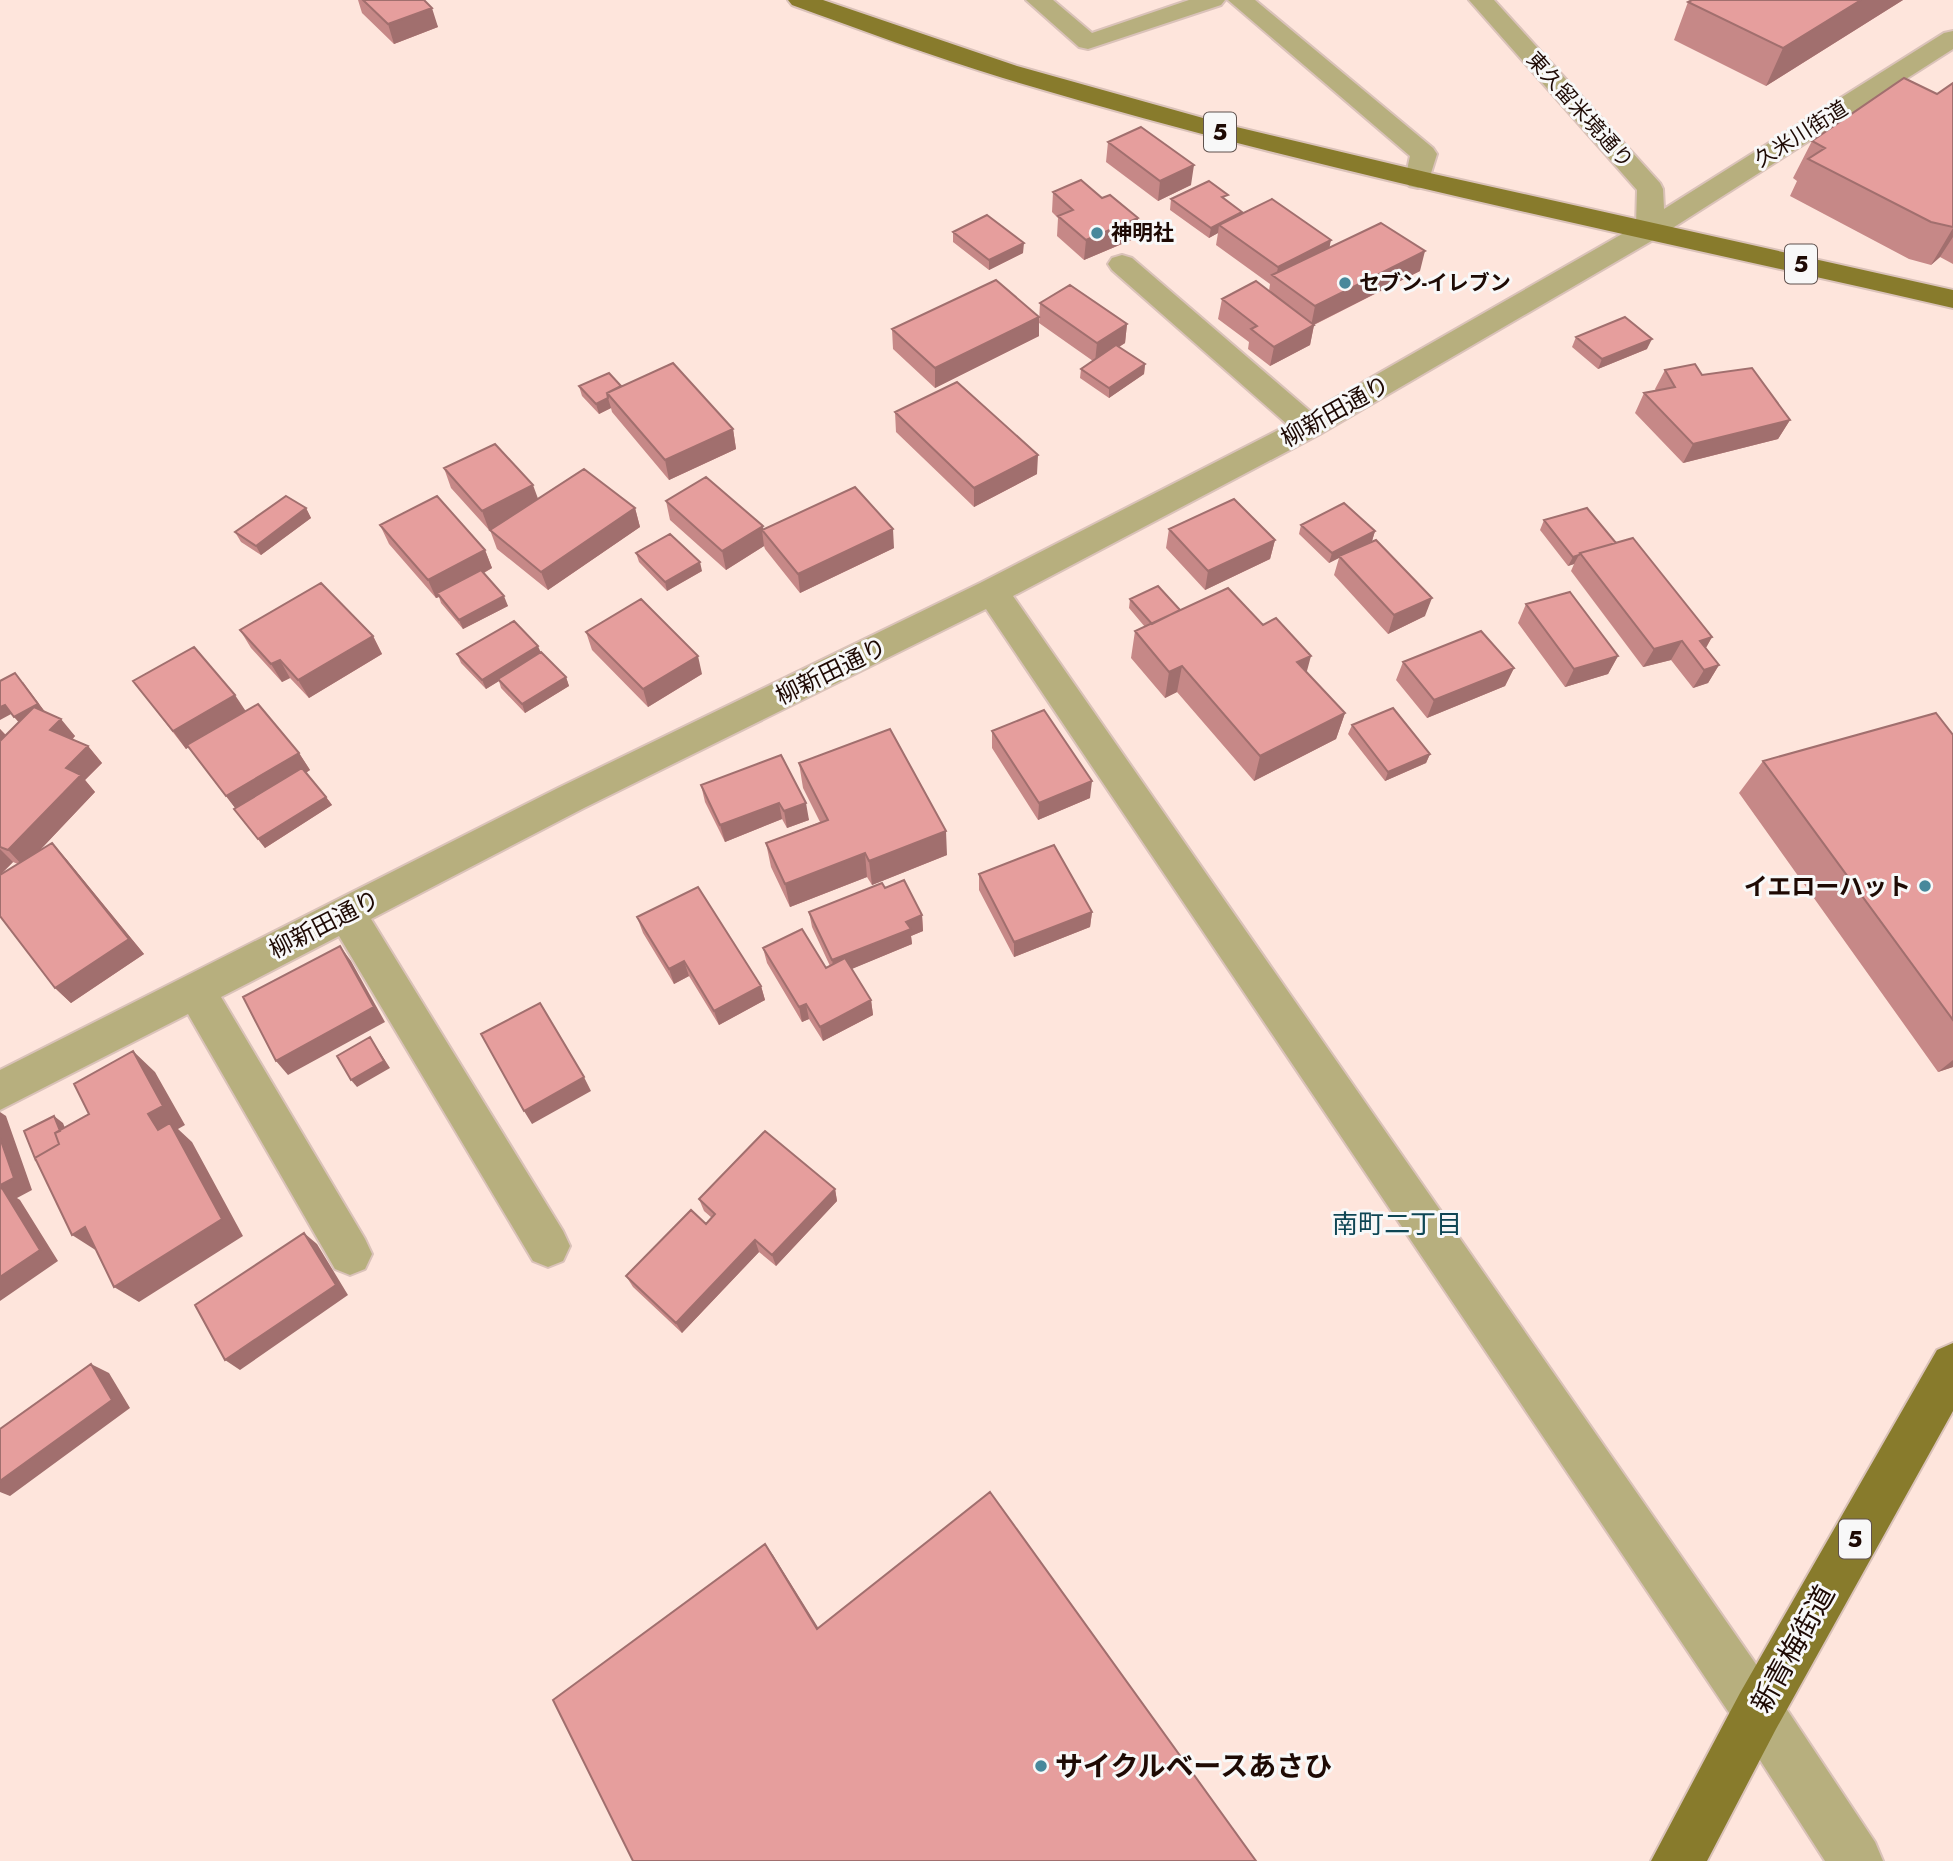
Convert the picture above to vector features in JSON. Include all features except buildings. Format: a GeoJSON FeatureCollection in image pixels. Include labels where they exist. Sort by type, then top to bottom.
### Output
{"type":"FeatureCollection","features":[{"type":"Feature","properties":{"kind":"main road","name":"5"},"geometry":{"type":"LineString","coordinates":[[800,0],[926,45],[1080,93],[1226,133],[1418,180],[1953,299]]}},
{"type":"Feature","properties":{"kind":"main road","name":"新青梅街道"},"geometry":{"type":"LineString","coordinates":[[1678,1861],[1758,1711],[1953,1366]]}},
{"type":"Feature","properties":{"kind":"street"},"geometry":{"type":"LineString","coordinates":[[1038,0],[1087,42],[1200,2]]}},
{"type":"Feature","properties":{"kind":"street"},"geometry":{"type":"LineString","coordinates":[[1240,0],[1424,154],[1418,180]]}},
{"type":"Feature","properties":{"kind":"street","name":"東久留米境通り"},"geometry":{"type":"LineString","coordinates":[[1482,0],[1650,188],[1650,230]]}},
{"type":"Feature","properties":{"kind":"street","name":"久米川街道"},"geometry":{"type":"LineString","coordinates":[[1650,230],[1953,38]]}},
{"type":"Feature","properties":{"kind":"street","name":"柳新田通り"},"geometry":{"type":"LineString","coordinates":[[0,1091],[571,798],[992,592],[1309,427],[1650,230]]}},
{"type":"Feature","properties":{"kind":"street"},"geometry":{"type":"LineString","coordinates":[[1122,264],[1309,427]]}},
{"type":"Feature","properties":{"kind":"street"},"geometry":{"type":"LineString","coordinates":[[992,592],[1758,1711],[1856,1861]]}},
{"type":"Feature","properties":{"kind":"street"},"geometry":{"type":"LineString","coordinates":[[346,913],[548,1246]]}},
{"type":"Feature","properties":{"kind":"street"},"geometry":{"type":"LineString","coordinates":[[195,990],[350,1254]]}},
{"type":"Feature","properties":{"kind":"place","name":"神明社"},"geometry":{"type":"Point","coordinates":[1097,233]}},
{"type":"Feature","properties":{"kind":"place","name":"セブン-イレブン"},"geometry":{"type":"Point","coordinates":[1345,283]}},
{"type":"Feature","properties":{"kind":"place","name":"イエローハット"},"geometry":{"type":"Point","coordinates":[1925,886]}},
{"type":"Feature","properties":{"kind":"place","name":"サイクルベースあさひ"},"geometry":{"type":"Point","coordinates":[1041,1766]}},
{"type":"Feature","properties":{"kind":"district","name":"南町二丁目"},"geometry":{"type":"Point","coordinates":[1397,1224]}}]}
